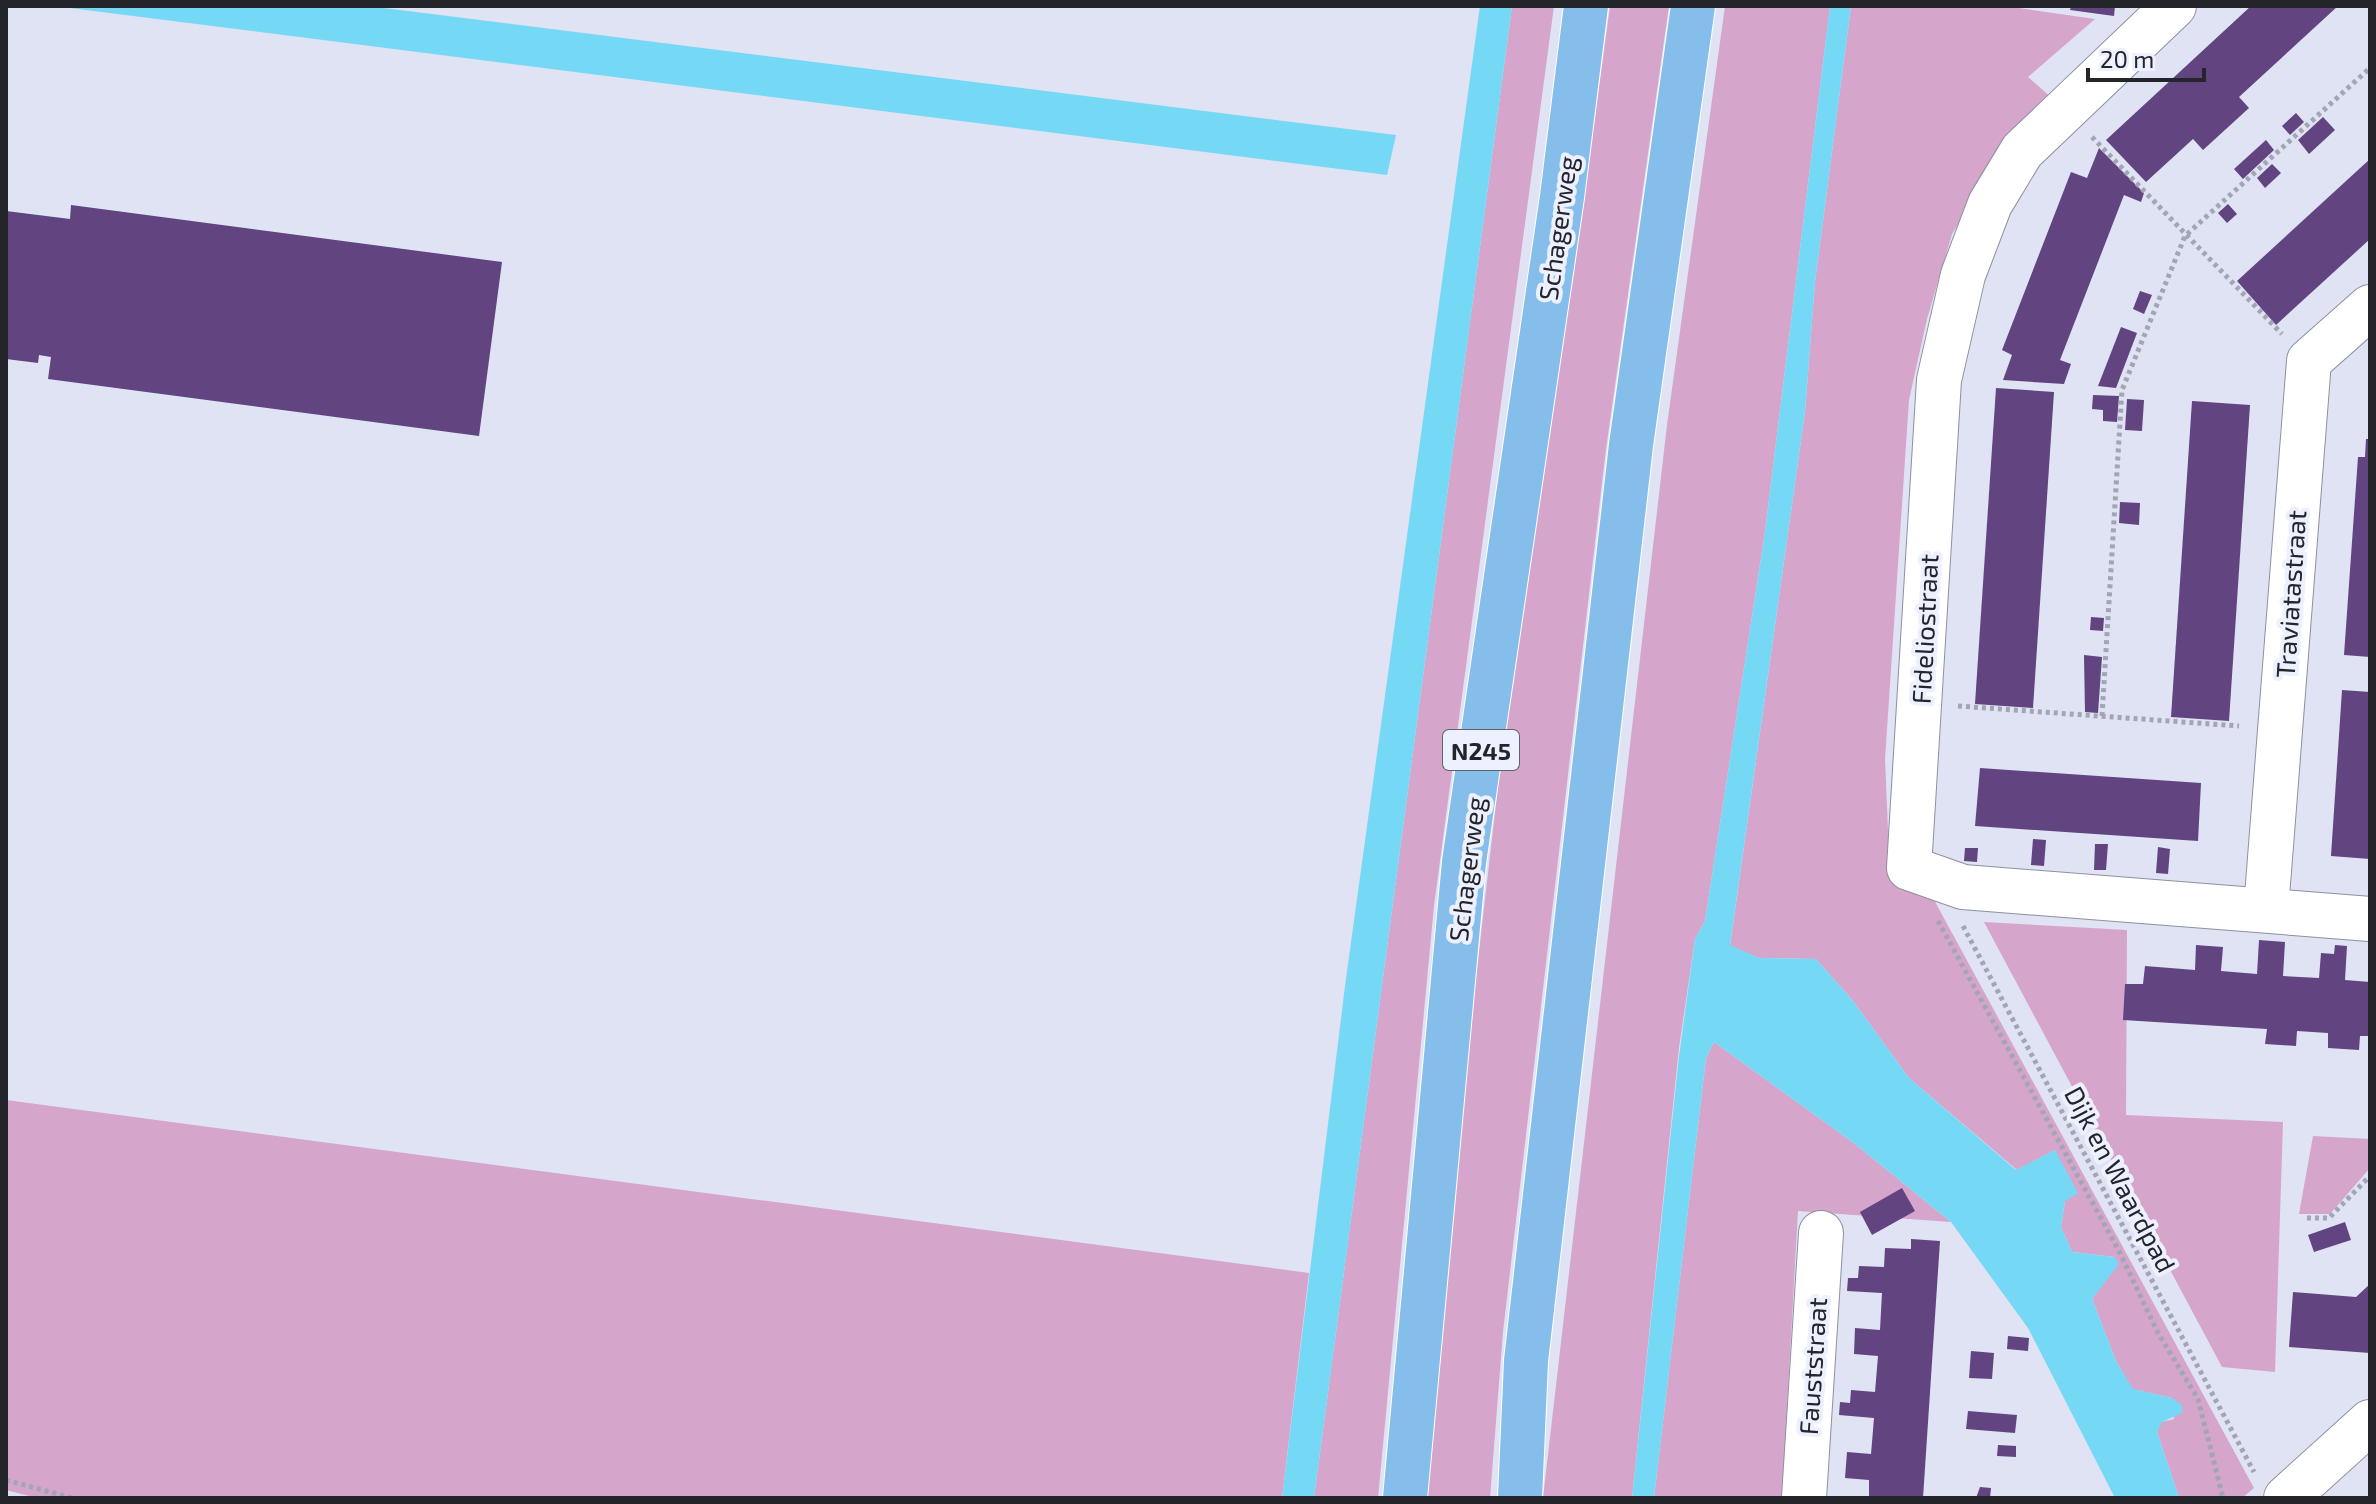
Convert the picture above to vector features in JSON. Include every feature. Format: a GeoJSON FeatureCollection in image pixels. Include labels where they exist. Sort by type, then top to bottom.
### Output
{"type":"FeatureCollection","features":[{"type":"Feature","properties":{"kind":"main road","name":"Schagerweg"},"geometry":{"type":"LineString","coordinates":[[1405,1498],[1464,862],[1560,213],[1586,6]]}},
{"type":"Feature","properties":{"kind":"main road"},"geometry":{"type":"LineString","coordinates":[[1520,1498],[1526,1361],[1631,445],[1693,6]]}},
{"type":"Feature","properties":{"kind":"street","name":"Fideliostraat"},"geometry":{"type":"LineString","coordinates":[[1924,874],[1920,703],[1939,380],[1963,275],[1976,237],[2022,151],[2064,107],[2174,6]]}},
{"type":"Feature","properties":{"kind":"street"},"geometry":{"type":"LineString","coordinates":[[2309,361],[2370,307]]}},
{"type":"Feature","properties":{"kind":"street","name":"Traviatastraat"},"geometry":{"type":"LineString","coordinates":[[2266,909],[2309,361]]}},
{"type":"Feature","properties":{"kind":"street"},"geometry":{"type":"LineString","coordinates":[[1924,874],[1963,887],[2370,919]]}},
{"type":"Feature","properties":{"kind":"street","name":"Fauststraat"},"geometry":{"type":"LineString","coordinates":[[1804,1498],[1821,1233]]}},
{"type":"Feature","properties":{"kind":"street"},"geometry":{"type":"LineString","coordinates":[[2273,1491],[2370,1422]]}},
{"type":"Feature","properties":{"kind":"path"},"geometry":{"type":"LineString","coordinates":[[2102,716],[2122,390],[2185,236],[2370,68]]}},
{"type":"Feature","properties":{"kind":"path"},"geometry":{"type":"LineString","coordinates":[[2064,107],[2185,236],[2309,361]]}},
{"type":"Feature","properties":{"kind":"path"},"geometry":{"type":"LineString","coordinates":[[1920,703],[2280,729]]}},
{"type":"Feature","properties":{"kind":"path"},"geometry":{"type":"LineString","coordinates":[[1924,874],[2119,1251],[2158,1333],[2198,1399],[2223,1498]]}},
{"type":"Feature","properties":{"kind":"path","name":"Dijk en Waardpad"},"geometry":{"type":"LineString","coordinates":[[1924,874],[2273,1491]]}},
{"type":"Feature","properties":{"kind":"path"},"geometry":{"type":"LineString","coordinates":[[2307,1218],[2329,1218],[2370,1176]]}},
{"type":"Feature","properties":{"kind":"path"},"geometry":{"type":"LineString","coordinates":[[6,1480],[72,1498]]}},
{"type":"Feature","properties":{"kind":"shaded area"},"geometry":{"type":"Polygon","coordinates":[[[1512,6],[1554,6],[1434,906],[1378,1498],[1314,1498],[1512,6]]]}},
{"type":"Feature","properties":{"kind":"shaded area"},"geometry":{"type":"Polygon","coordinates":[[[1610,6],[1669,6],[1606,449],[1503,1332],[1490,1498],[1425,1498],[1447,1230],[1515,638],[1574,272],[1610,6]]]}},
{"type":"Feature","properties":{"kind":"shaded area"},"geometry":{"type":"Polygon","coordinates":[[[1725,6],[1830,6],[1765,532],[1705,921],[1695,939],[1679,1048],[1632,1498],[1543,1498],[1667,425],[1725,6]]]}},
{"type":"Feature","properties":{"kind":"shaded area"},"geometry":{"type":"Polygon","coordinates":[[[1851,6],[2005,6],[2095,19],[2028,77],[2052,98],[2008,145],[1952,234],[1927,319],[1909,400],[1885,759],[1889,853],[1933,898],[2254,1488],[2242,1498],[2179,1498],[2157,1432],[2161,1422],[2174,1419],[2172,1398],[2132,1389],[2116,1361],[2092,1299],[2115,1257],[2072,1252],[2061,1227],[2065,1201],[2055,1150],[2017,1170],[1909,1078],[1853,1001],[1816,959],[1759,958],[1730,946],[1805,412],[1815,282],[1851,6]]]}},
{"type":"Feature","properties":{"kind":"shaded area"},"geometry":{"type":"Polygon","coordinates":[[[1984,922],[2127,930],[2126,1115],[2283,1122],[2275,1372],[2222,1367],[1984,922]]]}},
{"type":"Feature","properties":{"kind":"shaded area"},"geometry":{"type":"Polygon","coordinates":[[[1714,1042],[1855,1144],[1951,1222],[1798,1211],[1782,1498],[1654,1498],[1706,1058],[1714,1042]]]}},
{"type":"Feature","properties":{"kind":"shaded area"},"geometry":{"type":"Polygon","coordinates":[[[6,1100],[1309,1273],[1282,1498],[37,1498],[6,1490],[6,1100]]]}},
{"type":"Feature","properties":{"kind":"shaded area"},"geometry":{"type":"Polygon","coordinates":[[[2313,1136],[2370,1139],[2370,1168],[2330,1214],[2299,1214],[2313,1136]]]}},
{"type":"Feature","properties":{"kind":"water"},"geometry":{"type":"Polygon","coordinates":[[[54,6],[368,6],[1396,135],[1387,175],[54,6]]]}},
{"type":"Feature","properties":{"kind":"water"},"geometry":{"type":"Polygon","coordinates":[[[1480,6],[1512,6],[1314,1498],[1282,1498],[1345,986],[1480,6]]]}},
{"type":"Feature","properties":{"kind":"water"},"geometry":{"type":"Polygon","coordinates":[[[1830,6],[1851,6],[1815,282],[1805,412],[1730,945],[1759,958],[1816,959],[1853,1001],[1909,1078],[2016,1170],[2055,1150],[2078,1193],[2065,1201],[2061,1227],[2072,1252],[2115,1257],[2119,1264],[2092,1299],[2116,1361],[2133,1389],[2172,1398],[2182,1405],[2182,1413],[2162,1422],[2157,1432],[2179,1498],[2115,1498],[2028,1328],[1951,1222],[1855,1144],[1714,1042],[1706,1058],[1654,1498],[1632,1498],[1679,1056],[1695,939],[1705,921],[1765,532],[1830,6]]]}},
{"type":"Feature","properties":{"kind":"building"},"geometry":{"type":"Polygon","coordinates":[[[2071,6],[2115,6],[2114,16],[2070,10],[2071,6]]]}},
{"type":"Feature","properties":{"kind":"building"},"geometry":{"type":"Polygon","coordinates":[[[2251,6],[2338,6],[2239,97],[2249,108],[2203,150],[2193,139],[2146,182],[2106,140],[2251,6]]]}},
{"type":"Feature","properties":{"kind":"building"},"geometry":{"type":"Polygon","coordinates":[[[2296,113],[2304,122],[2290,135],[2282,126],[2296,113]]]}},
{"type":"Feature","properties":{"kind":"building"},"geometry":{"type":"Polygon","coordinates":[[[2323,117],[2335,130],[2309,154],[2298,140],[2323,117]]]}},
{"type":"Feature","properties":{"kind":"building"},"geometry":{"type":"Polygon","coordinates":[[[2266,140],[2274,150],[2243,179],[2234,169],[2266,140]]]}},
{"type":"Feature","properties":{"kind":"building"},"geometry":{"type":"Polygon","coordinates":[[[2099,148],[2144,193],[2141,202],[2124,195],[2060,360],[2071,364],[2064,384],[2003,380],[2012,355],[2002,350],[2071,172],[2087,178],[2099,148]]]}},
{"type":"Feature","properties":{"kind":"building"},"geometry":{"type":"Polygon","coordinates":[[[2370,159],[2370,239],[2276,325],[2237,281],[2370,159]]]}},
{"type":"Feature","properties":{"kind":"building"},"geometry":{"type":"Polygon","coordinates":[[[2272,164],[2281,173],[2265,188],[2257,178],[2272,164]]]}},
{"type":"Feature","properties":{"kind":"building"},"geometry":{"type":"Polygon","coordinates":[[[2228,204],[2237,214],[2227,223],[2218,213],[2228,204]]]}},
{"type":"Feature","properties":{"kind":"building"},"geometry":{"type":"Polygon","coordinates":[[[71,205],[502,262],[479,436],[48,379],[51,357],[39,355],[38,363],[6,359],[6,211],[70,219],[71,205]]]}},
{"type":"Feature","properties":{"kind":"building"},"geometry":{"type":"Polygon","coordinates":[[[2140,291],[2152,295],[2144,314],[2133,309],[2140,291]]]}},
{"type":"Feature","properties":{"kind":"building"},"geometry":{"type":"Polygon","coordinates":[[[2121,327],[2137,333],[2116,388],[2098,386],[2121,327]]]}},
{"type":"Feature","properties":{"kind":"building"},"geometry":{"type":"Polygon","coordinates":[[[1996,388],[2054,392],[2033,708],[1975,704],[1996,388]]]}},
{"type":"Feature","properties":{"kind":"building"},"geometry":{"type":"Polygon","coordinates":[[[2093,395],[2119,396],[2117,422],[2103,421],[2103,410],[2092,409],[2093,395]]]}},
{"type":"Feature","properties":{"kind":"building"},"geometry":{"type":"Polygon","coordinates":[[[2127,399],[2144,400],[2142,431],[2125,430],[2127,399]]]}},
{"type":"Feature","properties":{"kind":"building"},"geometry":{"type":"Polygon","coordinates":[[[2192,401],[2250,405],[2229,721],[2171,717],[2192,401]]]}},
{"type":"Feature","properties":{"kind":"building"},"geometry":{"type":"Polygon","coordinates":[[[2366,439],[2370,439],[2370,657],[2344,655],[2358,457],[2365,457],[2366,439]]]}},
{"type":"Feature","properties":{"kind":"building"},"geometry":{"type":"Polygon","coordinates":[[[2120,502],[2140,503],[2139,525],[2119,523],[2120,502]]]}},
{"type":"Feature","properties":{"kind":"building"},"geometry":{"type":"Polygon","coordinates":[[[2091,617],[2104,618],[2103,631],[2090,630],[2091,617]]]}},
{"type":"Feature","properties":{"kind":"building"},"geometry":{"type":"Polygon","coordinates":[[[2084,655],[2102,657],[2098,713],[2085,712],[2084,655]]]}},
{"type":"Feature","properties":{"kind":"building"},"geometry":{"type":"Polygon","coordinates":[[[2342,690],[2370,692],[2370,859],[2331,856],[2342,690]]]}},
{"type":"Feature","properties":{"kind":"building"},"geometry":{"type":"Polygon","coordinates":[[[1980,768],[2201,783],[2198,841],[1975,826],[1980,768]]]}},
{"type":"Feature","properties":{"kind":"building"},"geometry":{"type":"Polygon","coordinates":[[[2033,839],[2046,840],[2044,866],[2031,865],[2033,839]]]}},
{"type":"Feature","properties":{"kind":"building"},"geometry":{"type":"Polygon","coordinates":[[[2095,844],[2108,844],[2106,870],[2094,870],[2095,844]]]}},
{"type":"Feature","properties":{"kind":"building"},"geometry":{"type":"Polygon","coordinates":[[[2158,847],[2170,849],[2168,874],[2156,873],[2158,847]]]}},
{"type":"Feature","properties":{"kind":"building"},"geometry":{"type":"Polygon","coordinates":[[[1965,848],[1978,848],[1977,862],[1964,861],[1965,848]]]}},
{"type":"Feature","properties":{"kind":"building"},"geometry":{"type":"Polygon","coordinates":[[[2259,940],[2285,942],[2283,976],[2319,978],[2321,953],[2334,954],[2335,945],[2347,946],[2345,980],[2370,982],[2370,1036],[2360,1036],[2359,1050],[2328,1048],[2328,1033],[2297,1031],[2296,1046],[2265,1044],[2267,1029],[2123,1020],[2125,984],[2143,984],[2145,966],[2195,970],[2196,945],[2223,947],[2221,971],[2257,974],[2259,940]]]}},
{"type":"Feature","properties":{"kind":"building"},"geometry":{"type":"Polygon","coordinates":[[[1902,1188],[1915,1211],[1872,1235],[1860,1212],[1902,1188]]]}},
{"type":"Feature","properties":{"kind":"building"},"geometry":{"type":"Polygon","coordinates":[[[2345,1222],[2351,1240],[2314,1252],[2308,1235],[2345,1222]]]}},
{"type":"Feature","properties":{"kind":"building"},"geometry":{"type":"Polygon","coordinates":[[[1911,1239],[1940,1241],[1923,1498],[1869,1498],[1869,1480],[1845,1478],[1847,1452],[1871,1454],[1874,1418],[1839,1415],[1840,1402],[1850,1403],[1851,1390],[1875,1392],[1878,1356],[1854,1354],[1855,1328],[1880,1330],[1882,1293],[1847,1291],[1848,1278],[1858,1278],[1859,1266],[1884,1267],[1885,1248],[1911,1249],[1911,1239]]]}},
{"type":"Feature","properties":{"kind":"building"},"geometry":{"type":"Polygon","coordinates":[[[2370,1284],[2370,1353],[2289,1347],[2293,1292],[2356,1297],[2370,1284]]]}},
{"type":"Feature","properties":{"kind":"building"},"geometry":{"type":"Polygon","coordinates":[[[2008,1336],[2029,1338],[2028,1351],[2007,1349],[2008,1336]]]}},
{"type":"Feature","properties":{"kind":"building"},"geometry":{"type":"Polygon","coordinates":[[[1971,1351],[1994,1353],[1992,1379],[1969,1378],[1971,1351]]]}},
{"type":"Feature","properties":{"kind":"building"},"geometry":{"type":"Polygon","coordinates":[[[1968,1411],[2017,1415],[2015,1433],[1966,1429],[1968,1411]]]}},
{"type":"Feature","properties":{"kind":"building"},"geometry":{"type":"Polygon","coordinates":[[[1998,1445],[2016,1446],[2016,1457],[1997,1456],[1998,1445]]]}},
{"type":"Feature","properties":{"kind":"building"},"geometry":{"type":"Polygon","coordinates":[[[1980,1487],[1991,1488],[1990,1498],[1976,1498],[1980,1487]]]}}]}
